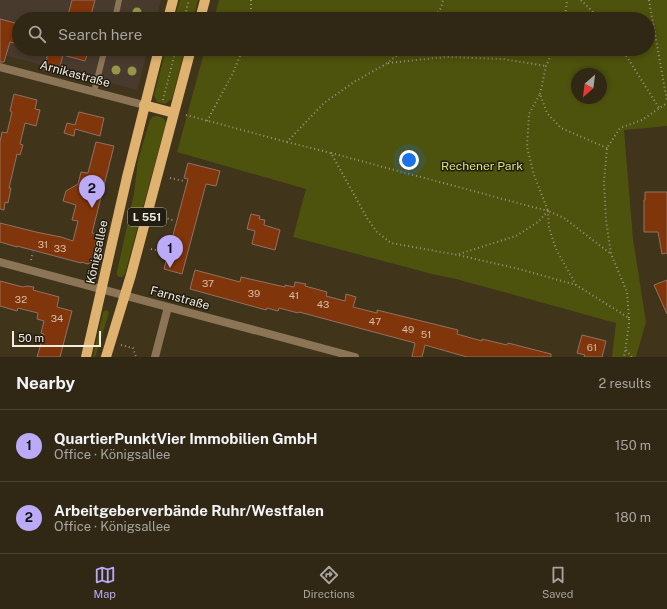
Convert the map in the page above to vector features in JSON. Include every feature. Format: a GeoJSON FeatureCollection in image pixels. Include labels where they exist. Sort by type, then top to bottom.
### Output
{"type":"FeatureCollection","features":[{"type":"Feature","properties":{"kind":"main road"},"geometry":{"type":"LineString","coordinates":[[170,12],[173,0]]}},
{"type":"Feature","properties":{"kind":"main road"},"geometry":{"type":"LineString","coordinates":[[202,12],[205,0]]}},
{"type":"Feature","properties":{"kind":"main road","name":"Königsallee"},"geometry":{"type":"LineString","coordinates":[[86,357],[144,105],[158,56]]}},
{"type":"Feature","properties":{"kind":"main road","name":"L 551"},"geometry":{"type":"LineString","coordinates":[[106,357],[126,296],[190,56]]}},
{"type":"Feature","properties":{"kind":"main road"},"geometry":{"type":"LineString","coordinates":[[144,105],[174,113]]}},
{"type":"Feature","properties":{"kind":"street","name":"Arnikastraße"},"geometry":{"type":"LineString","coordinates":[[0,67],[144,105]]}},
{"type":"Feature","properties":{"kind":"street","name":"Farnstraße"},"geometry":{"type":"LineString","coordinates":[[0,262],[355,357]]}},
{"type":"Feature","properties":{"kind":"street"},"geometry":{"type":"LineString","coordinates":[[154,357],[168,307]]}},
{"type":"Feature","properties":{"kind":"lane"},"geometry":{"type":"LineString","coordinates":[[116,12],[119,0]]}},
{"type":"Feature","properties":{"kind":"lane"},"geometry":{"type":"LineString","coordinates":[[94,92],[103,56]]}},
{"type":"Feature","properties":{"kind":"path"},"geometry":{"type":"LineString","coordinates":[[186,12],[189,0]]}},
{"type":"Feature","properties":{"kind":"path"},"geometry":{"type":"LineString","coordinates":[[251,0],[251,12]]}},
{"type":"Feature","properties":{"kind":"path"},"geometry":{"type":"LineString","coordinates":[[438,12],[443,0]]}},
{"type":"Feature","properties":{"kind":"path"},"geometry":{"type":"LineString","coordinates":[[566,12],[567,0]]}},
{"type":"Feature","properties":{"kind":"path"},"geometry":{"type":"LineString","coordinates":[[581,0],[593,12]]}},
{"type":"Feature","properties":{"kind":"path"},"geometry":{"type":"LineString","coordinates":[[649,0],[651,12]]}},
{"type":"Feature","properties":{"kind":"path"},"geometry":{"type":"LineString","coordinates":[[624,357],[629,325],[627,292],[611,254],[606,220],[604,182],[607,148],[620,128],[642,120],[667,102],[655,34]]}},
{"type":"Feature","properties":{"kind":"path"},"geometry":{"type":"LineString","coordinates":[[163,100],[174,56]]}},
{"type":"Feature","properties":{"kind":"path"},"geometry":{"type":"LineString","coordinates":[[207,120],[232,76],[240,56]]}},
{"type":"Feature","properties":{"kind":"path"},"geometry":{"type":"LineString","coordinates":[[287,142],[324,103],[354,82],[386,64],[396,56]]}},
{"type":"Feature","properties":{"kind":"path"},"geometry":{"type":"LineString","coordinates":[[551,56],[546,66],[540,94],[529,114],[527,148],[534,176],[548,211],[549,228],[554,242],[576,285]]}},
{"type":"Feature","properties":{"kind":"path"},"geometry":{"type":"LineString","coordinates":[[627,56],[660,108]]}},
{"type":"Feature","properties":{"kind":"path"},"geometry":{"type":"LineString","coordinates":[[386,64],[446,57],[504,60],[546,66]]}},
{"type":"Feature","properties":{"kind":"path"},"geometry":{"type":"LineString","coordinates":[[540,94],[547,113],[561,128],[607,148]]}},
{"type":"Feature","properties":{"kind":"path"},"geometry":{"type":"LineString","coordinates":[[186,115],[548,211],[564,218],[611,254]]}},
{"type":"Feature","properties":{"kind":"path"},"geometry":{"type":"LineString","coordinates":[[330,153],[367,218],[377,232],[391,243],[458,254],[576,285],[628,318]]}},
{"type":"Feature","properties":{"kind":"path"},"geometry":{"type":"LineString","coordinates":[[170,178],[184,181]]}},
{"type":"Feature","properties":{"kind":"path"},"geometry":{"type":"LineString","coordinates":[[458,254],[516,236],[538,222],[548,211]]}},
{"type":"Feature","properties":{"kind":"path"},"geometry":{"type":"LineString","coordinates":[[160,216],[175,220]]}},
{"type":"Feature","properties":{"kind":"path"},"geometry":{"type":"LineString","coordinates":[[151,249],[167,252]]}},
{"type":"Feature","properties":{"kind":"path"},"geometry":{"type":"LineString","coordinates":[[120,345],[133,348],[136,357]]}},
{"type":"Feature","properties":{"kind":"path"},"geometry":{"type":"LineString","coordinates":[[626,349],[632,357]]}},
{"type":"Feature","properties":{"kind":"shaded area"},"geometry":{"type":"Polygon","coordinates":[[[0,0],[161,0],[158,12],[12,12],[12,56],[146,56],[137,90],[0,54],[0,0]]]}},
{"type":"Feature","properties":{"kind":"green space"},"geometry":{"type":"Polygon","coordinates":[[[180,0],[198,0],[195,12],[176,12],[180,0]]]}},
{"type":"Feature","properties":{"kind":"green space","name":"Rechener Park"},"geometry":{"type":"Polygon","coordinates":[[[219,0],[667,0],[667,126],[624,130],[633,239],[646,322],[636,357],[612,357],[616,323],[456,279],[293,237],[306,189],[177,152],[203,56],[655,56],[655,12],[216,12],[219,0]]]}},
{"type":"Feature","properties":{"kind":"green space"},"geometry":{"type":"Polygon","coordinates":[[[164,56],[183,56],[172,99],[165,104],[157,102],[154,95],[164,56]]]}},
{"type":"Feature","properties":{"kind":"green space"},"geometry":{"type":"Polygon","coordinates":[[[160,116],[166,123],[125,274],[122,277],[119,277],[117,272],[134,194],[138,160],[150,120],[152,117],[160,116]]]}},
{"type":"Feature","properties":{"kind":"green space"},"geometry":{"type":"Polygon","coordinates":[[[105,310],[109,313],[95,357],[93,357],[103,312],[105,310]]]}},
{"type":"Feature","properties":{"kind":"building"},"geometry":{"type":"Polygon","coordinates":[[[72,0],[95,0],[92,12],[69,12],[72,0]]]}},
{"type":"Feature","properties":{"kind":"building"},"geometry":{"type":"Polygon","coordinates":[[[0,19],[12,22],[12,42],[10,42],[4,62],[0,62],[0,19]]]}},
{"type":"Feature","properties":{"kind":"building"},"geometry":{"type":"Polygon","coordinates":[[[47,56],[63,56],[58,74],[44,70],[47,56]]]}},
{"type":"Feature","properties":{"kind":"building"},"geometry":{"type":"Polygon","coordinates":[[[67,56],[87,56],[85,61],[67,56]]]}},
{"type":"Feature","properties":{"kind":"building"},"geometry":{"type":"Polygon","coordinates":[[[14,94],[37,100],[35,109],[40,110],[36,126],[25,123],[20,144],[23,145],[20,155],[17,154],[9,188],[11,188],[8,203],[5,202],[4,210],[0,209],[0,142],[2,132],[7,133],[12,112],[10,111],[14,94]]]}},
{"type":"Feature","properties":{"kind":"building"},"geometry":{"type":"Polygon","coordinates":[[[79,112],[104,118],[100,136],[75,129],[74,136],[64,133],[67,123],[75,125],[79,112]]]}},
{"type":"Feature","properties":{"kind":"building"},"geometry":{"type":"Polygon","coordinates":[[[96,142],[114,146],[92,233],[98,234],[95,245],[97,246],[93,261],[88,264],[81,263],[0,242],[0,223],[73,241],[78,221],[72,220],[76,205],[63,201],[66,191],[78,184],[81,172],[88,173],[96,142]]]}},
{"type":"Feature","properties":{"kind":"building"},"geometry":{"type":"Polygon","coordinates":[[[188,163],[220,171],[216,186],[206,184],[182,274],[164,269],[188,179],[184,178],[188,163]]]}},
{"type":"Feature","properties":{"kind":"building"},"geometry":{"type":"Polygon","coordinates":[[[645,192],[667,192],[667,253],[662,254],[658,232],[644,232],[645,192]]]}},
{"type":"Feature","properties":{"kind":"building"},"geometry":{"type":"Polygon","coordinates":[[[251,214],[260,216],[259,219],[265,220],[264,225],[280,230],[275,250],[252,244],[255,231],[247,229],[251,214]]]}},
{"type":"Feature","properties":{"kind":"building"},"geometry":{"type":"Polygon","coordinates":[[[195,270],[240,282],[241,277],[285,287],[285,285],[294,287],[295,282],[306,284],[305,286],[327,292],[326,296],[345,301],[346,294],[356,297],[353,307],[377,313],[377,310],[458,330],[457,334],[482,341],[482,339],[507,345],[508,343],[551,354],[551,357],[467,357],[425,345],[422,357],[412,357],[415,343],[299,312],[279,308],[278,311],[267,308],[266,310],[190,289],[195,270]]]}},
{"type":"Feature","properties":{"kind":"building"},"geometry":{"type":"Polygon","coordinates":[[[667,280],[667,314],[654,285],[667,280]]]}},
{"type":"Feature","properties":{"kind":"building"},"geometry":{"type":"Polygon","coordinates":[[[0,281],[23,287],[34,287],[33,290],[59,297],[57,307],[72,311],[60,357],[37,357],[44,334],[41,333],[44,321],[37,319],[38,313],[18,308],[17,311],[0,306],[0,281]]]}},
{"type":"Feature","properties":{"kind":"building"},"geometry":{"type":"Polygon","coordinates":[[[582,335],[606,341],[602,357],[584,357],[585,355],[577,353],[582,335]]]}},
{"type":"Feature","properties":{"kind":"place","name":"Arbeitgeberverbände Ruhr/Westfalen"},"geometry":{"type":"Point","coordinates":[92,208]}},
{"type":"Feature","properties":{"kind":"place","name":"QuartierPunktVier Immobilien GmbH"},"geometry":{"type":"Point","coordinates":[170,268]}}]}
